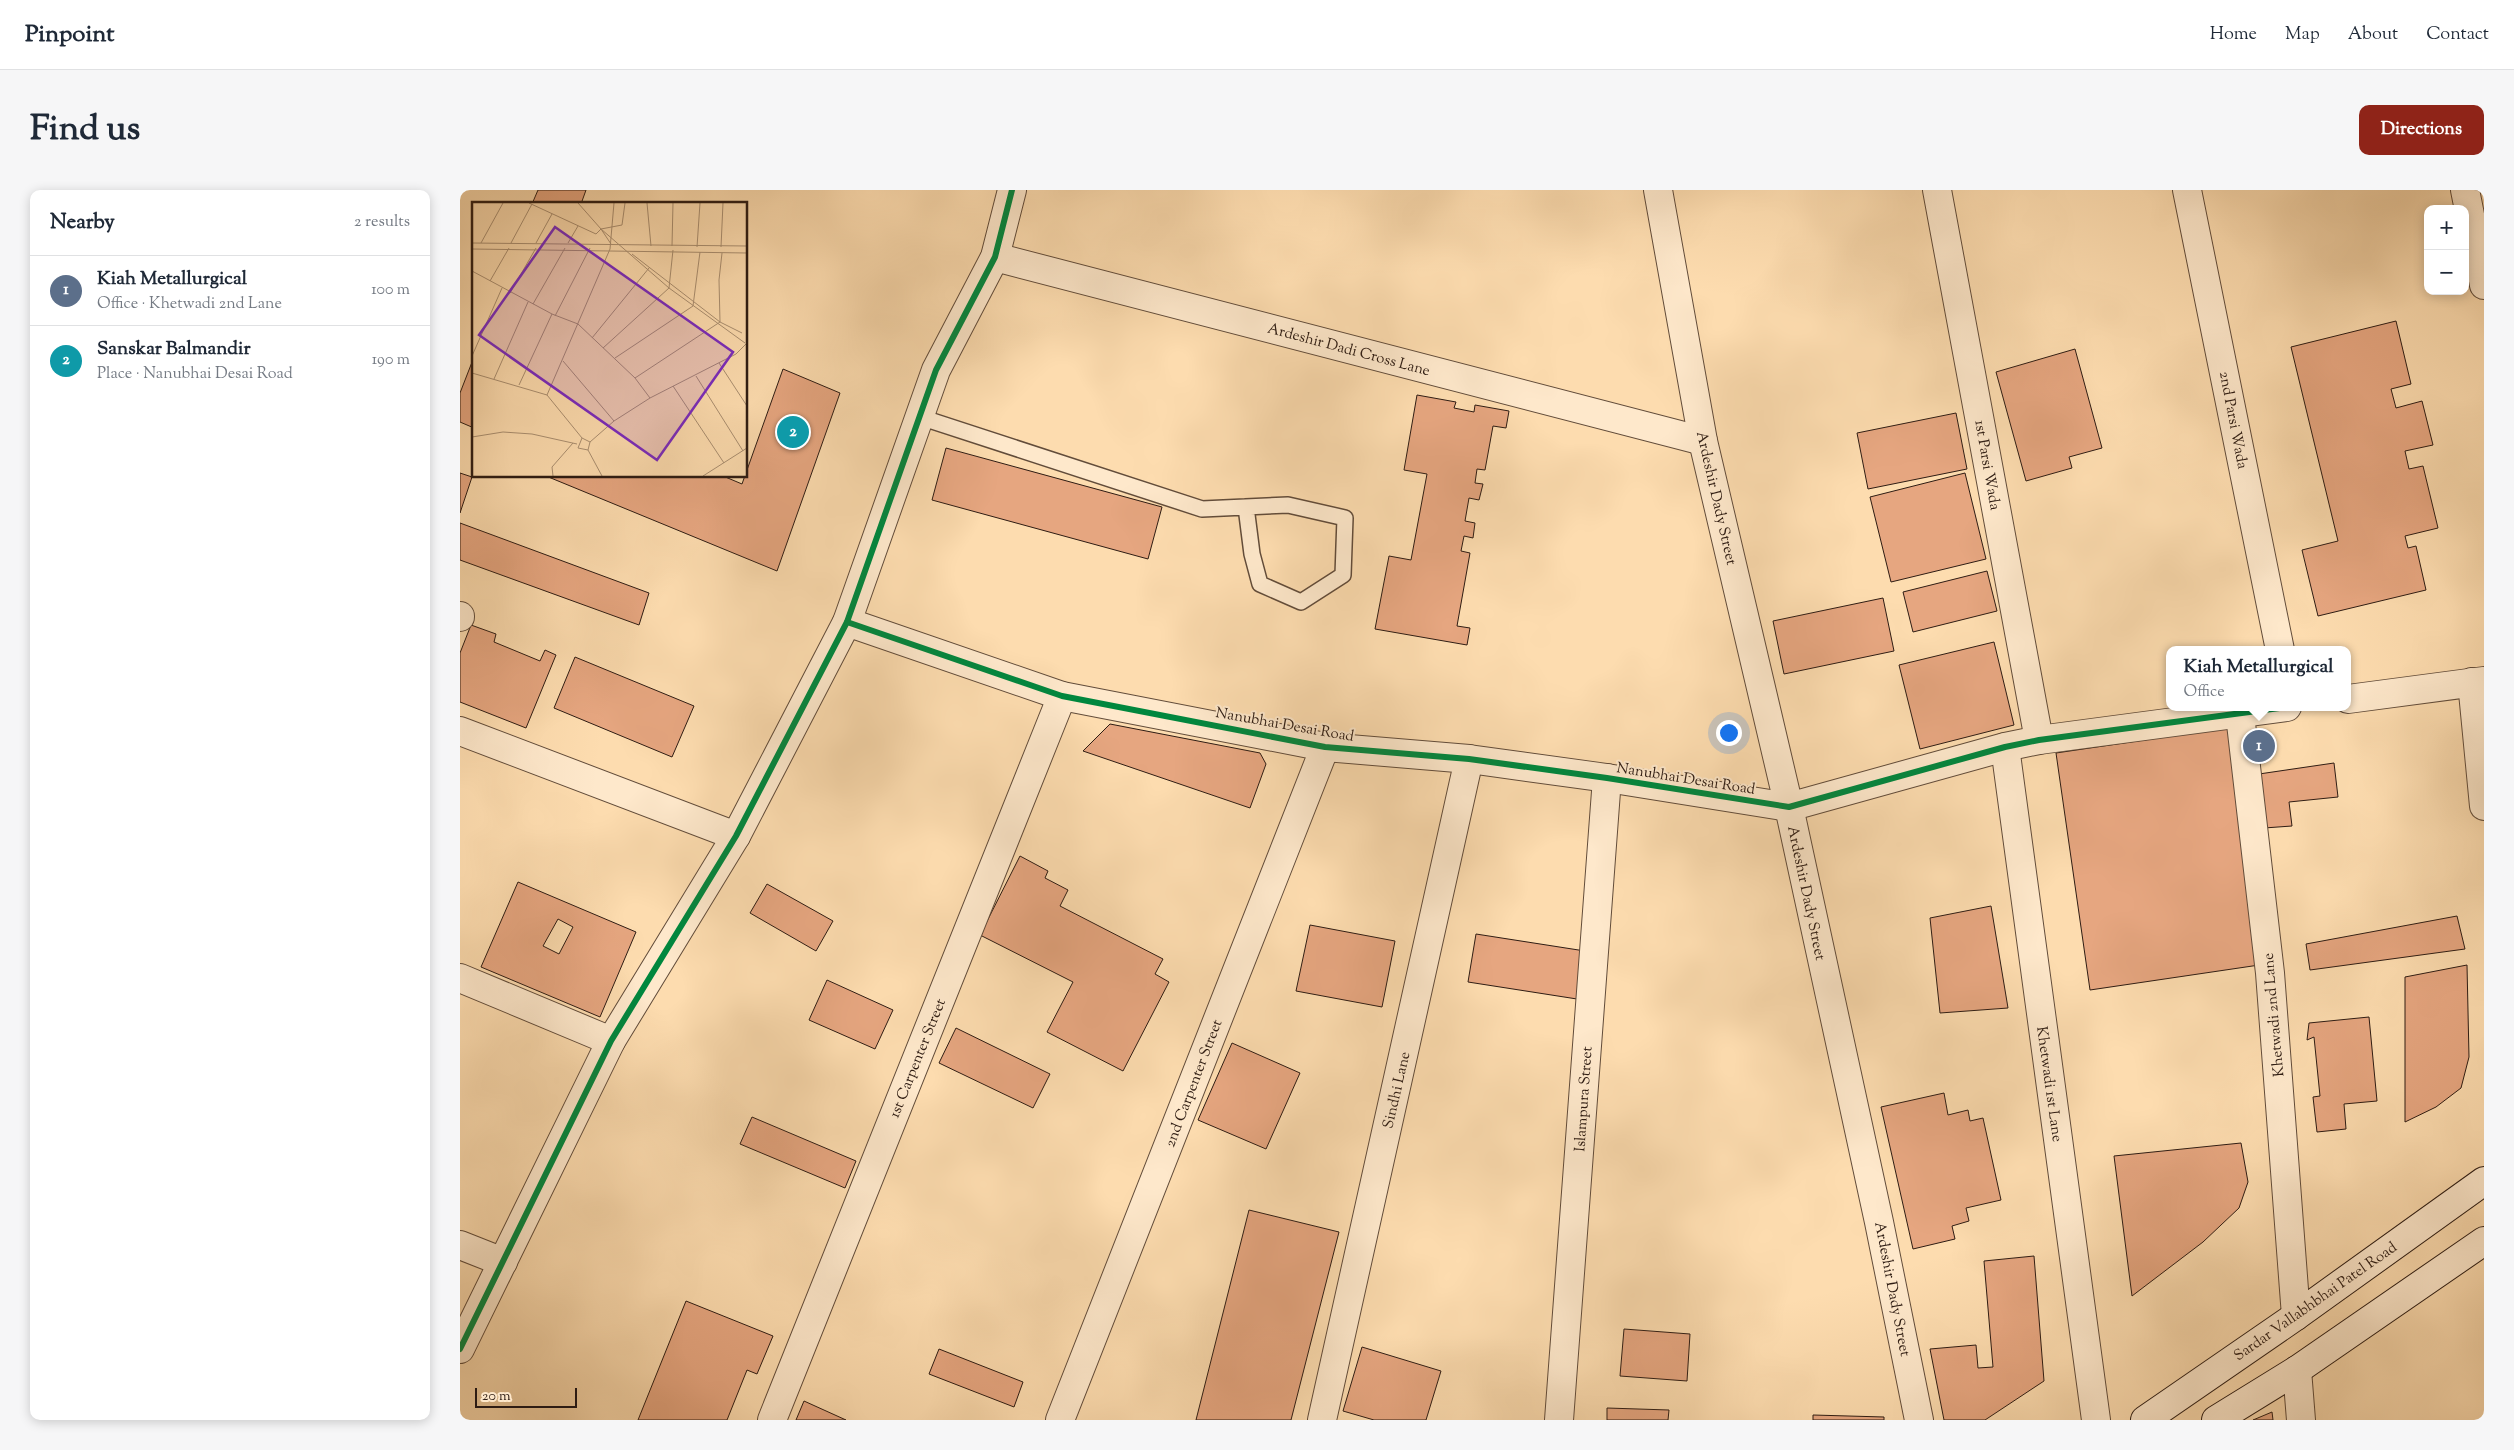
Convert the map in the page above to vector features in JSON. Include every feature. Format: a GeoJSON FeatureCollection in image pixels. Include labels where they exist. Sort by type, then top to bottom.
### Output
{"type":"FeatureCollection","features":[{"type":"Feature","properties":{"kind":"street"},"geometry":{"type":"LineString","coordinates":[[460,1349],[611,1041],[736,836],[847,622],[936,370],[995,257],[1012,190]]}},
{"type":"Feature","properties":{"kind":"street","name":"Ardeshir Dady Street"},"geometry":{"type":"LineString","coordinates":[[1658,190],[1703,441],[1789,807],[1879,1222],[1919,1420]]}},
{"type":"Feature","properties":{"kind":"street","name":"1st Parsi Wada"},"geometry":{"type":"LineString","coordinates":[[1937,190],[2038,740]]}},
{"type":"Feature","properties":{"kind":"street","name":"2nd Parsi Wada"},"geometry":{"type":"LineString","coordinates":[[2187,190],[2279,646]]}},
{"type":"Feature","properties":{"kind":"street"},"geometry":{"type":"LineString","coordinates":[[2465,190],[2484,285]]}},
{"type":"Feature","properties":{"kind":"street","name":"Ardeshir Dadi Cross Lane"},"geometry":{"type":"LineString","coordinates":[[995,257],[1703,441]]}},
{"type":"Feature","properties":{"kind":"street","name":"Nanubhai Desai Road"},"geometry":{"type":"LineString","coordinates":[[847,622],[1062,696],[1325,746],[1469,759],[1607,778],[1789,807]]}},
{"type":"Feature","properties":{"kind":"street"},"geometry":{"type":"LineString","coordinates":[[2351,699],[2478,682],[2484,806]]}},
{"type":"Feature","properties":{"kind":"street","name":"1st Carpenter Street"},"geometry":{"type":"LineString","coordinates":[[772,1420],[1062,696]]}},
{"type":"Feature","properties":{"kind":"street"},"geometry":{"type":"LineString","coordinates":[[1789,807],[2005,747],[2038,740],[2264,711]]}},
{"type":"Feature","properties":{"kind":"street","name":"Khetwadi 2nd Lane"},"geometry":{"type":"LineString","coordinates":[[2240,715],[2270,973],[2296,1316]]}},
{"type":"Feature","properties":{"kind":"street"},"geometry":{"type":"LineString","coordinates":[[460,731],[736,836]]}},
{"type":"Feature","properties":{"kind":"street","name":"2nd Carpenter Street"},"geometry":{"type":"LineString","coordinates":[[1060,1420],[1325,746]]}},
{"type":"Feature","properties":{"kind":"street","name":"Khetwadi 1st Lane"},"geometry":{"type":"LineString","coordinates":[[2005,747],[2096,1420]]}},
{"type":"Feature","properties":{"kind":"street","name":"Sindhi Lane"},"geometry":{"type":"LineString","coordinates":[[1322,1420],[1469,759]]}},
{"type":"Feature","properties":{"kind":"street","name":"Islampura Street"},"geometry":{"type":"LineString","coordinates":[[1559,1420],[1607,778]]}},
{"type":"Feature","properties":{"kind":"street"},"geometry":{"type":"LineString","coordinates":[[460,978],[611,1041]]}},
{"type":"Feature","properties":{"kind":"street","name":"Sardar Vallabhbhai Patel Road"},"geometry":{"type":"LineString","coordinates":[[2145,1420],[2296,1316],[2484,1181]]}},
{"type":"Feature","properties":{"kind":"street"},"geometry":{"type":"LineString","coordinates":[[2216,1420],[2297,1370],[2484,1241]]}},
{"type":"Feature","properties":{"kind":"street"},"geometry":{"type":"LineString","coordinates":[[460,1245],[503,1262]]}},
{"type":"Feature","properties":{"kind":"street"},"geometry":{"type":"LineString","coordinates":[[2297,1370],[2301,1420]]}},
{"type":"Feature","properties":{"kind":"lane"},"geometry":{"type":"LineString","coordinates":[[920,417],[1202,509],[1288,506],[1345,518],[1343,575],[1301,602],[1260,584],[1252,554],[1246,508]]}},
{"type":"Feature","properties":{"kind":"building"},"geometry":{"type":"Polygon","coordinates":[[[538,190],[586,190],[582,202],[533,202],[538,190]]]}},
{"type":"Feature","properties":{"kind":"building"},"geometry":{"type":"Polygon","coordinates":[[[2396,321],[2411,384],[2391,389],[2396,408],[2422,401],[2433,445],[2405,451],[2409,469],[2423,466],[2438,528],[2405,536],[2408,548],[2416,546],[2426,590],[2318,616],[2302,550],[2338,541],[2291,347],[2396,321]]]}},
{"type":"Feature","properties":{"kind":"building"},"geometry":{"type":"Polygon","coordinates":[[[2075,349],[2102,448],[2069,457],[2072,468],[2026,481],[1996,372],[2075,349]]]}},
{"type":"Feature","properties":{"kind":"building"},"geometry":{"type":"Polygon","coordinates":[[[472,362],[472,427],[460,422],[460,393],[472,362]]]}},
{"type":"Feature","properties":{"kind":"building"},"geometry":{"type":"Polygon","coordinates":[[[783,369],[840,393],[777,571],[551,478],[728,478],[742,484],[744,478],[748,478],[748,467],[783,369]]]}},
{"type":"Feature","properties":{"kind":"building"},"geometry":{"type":"Polygon","coordinates":[[[1417,395],[1456,402],[1454,408],[1474,412],[1475,405],[1509,411],[1506,428],[1493,426],[1485,470],[1477,469],[1475,483],[1483,484],[1479,500],[1469,498],[1465,521],[1475,523],[1473,538],[1464,536],[1461,551],[1470,553],[1457,626],[1470,628],[1467,645],[1375,629],[1389,556],[1411,560],[1427,474],[1404,470],[1417,395]]]}},
{"type":"Feature","properties":{"kind":"building"},"geometry":{"type":"Polygon","coordinates":[[[1956,413],[1967,469],[1868,489],[1857,433],[1956,413]]]}},
{"type":"Feature","properties":{"kind":"building"},"geometry":{"type":"Polygon","coordinates":[[[946,448],[1162,507],[1148,559],[932,500],[946,448]]]}},
{"type":"Feature","properties":{"kind":"building"},"geometry":{"type":"Polygon","coordinates":[[[460,473],[472,477],[460,513],[460,473]]]}},
{"type":"Feature","properties":{"kind":"building"},"geometry":{"type":"Polygon","coordinates":[[[1965,473],[1986,559],[1891,582],[1870,497],[1965,473]]]}},
{"type":"Feature","properties":{"kind":"building"},"geometry":{"type":"Polygon","coordinates":[[[460,523],[649,593],[639,625],[460,560],[460,523]]]}},
{"type":"Feature","properties":{"kind":"building"},"geometry":{"type":"Polygon","coordinates":[[[1987,571],[1997,611],[1913,632],[1903,592],[1987,571]]]}},
{"type":"Feature","properties":{"kind":"building"},"geometry":{"type":"Polygon","coordinates":[[[1883,598],[1894,651],[1784,674],[1773,621],[1883,598]]]}},
{"type":"Feature","properties":{"kind":"building"},"geometry":{"type":"Polygon","coordinates":[[[471,625],[496,634],[494,642],[540,661],[545,650],[556,655],[526,728],[460,702],[460,653],[471,625]]]}},
{"type":"Feature","properties":{"kind":"building"},"geometry":{"type":"Polygon","coordinates":[[[1994,642],[2014,725],[1920,749],[1899,665],[1994,642]]]}},
{"type":"Feature","properties":{"kind":"building"},"geometry":{"type":"Polygon","coordinates":[[[575,657],[694,706],[672,757],[554,708],[575,657]]]}},
{"type":"Feature","properties":{"kind":"building"},"geometry":{"type":"Polygon","coordinates":[[[1110,724],[1260,753],[1266,764],[1250,808],[1083,751],[1110,724]]]}},
{"type":"Feature","properties":{"kind":"building"},"geometry":{"type":"Polygon","coordinates":[[[2232,727],[2266,964],[2090,990],[2056,753],[2232,727]]]}},
{"type":"Feature","properties":{"kind":"building"},"geometry":{"type":"Polygon","coordinates":[[[2334,763],[2338,797],[2289,802],[2292,826],[2264,828],[2259,774],[2334,763]]]}},
{"type":"Feature","properties":{"kind":"building"},"geometry":{"type":"Polygon","coordinates":[[[1020,856],[1048,871],[1045,878],[1068,890],[1060,906],[1163,959],[1155,974],[1169,982],[1123,1071],[1047,1032],[1073,982],[980,935],[1020,856]]]}},
{"type":"Feature","properties":{"kind":"building"},"geometry":{"type":"Polygon","coordinates":[[[518,882],[636,932],[600,1017],[481,967],[518,882]],[[558,919],[543,946],[559,954],[573,927],[558,919]]]}},
{"type":"Feature","properties":{"kind":"building"},"geometry":{"type":"Polygon","coordinates":[[[767,884],[833,921],[816,951],[750,913],[767,884]]]}},
{"type":"Feature","properties":{"kind":"building"},"geometry":{"type":"Polygon","coordinates":[[[1991,906],[2008,1008],[1940,1013],[1930,918],[1991,906]]]}},
{"type":"Feature","properties":{"kind":"building"},"geometry":{"type":"Polygon","coordinates":[[[2457,916],[2465,949],[2310,970],[2306,944],[2457,916]]]}},
{"type":"Feature","properties":{"kind":"building"},"geometry":{"type":"Polygon","coordinates":[[[1310,925],[1395,941],[1382,1007],[1296,991],[1310,925]]]}},
{"type":"Feature","properties":{"kind":"building"},"geometry":{"type":"Polygon","coordinates":[[[1476,934],[1585,951],[1577,999],[1468,982],[1476,934]]]}},
{"type":"Feature","properties":{"kind":"building"},"geometry":{"type":"Polygon","coordinates":[[[2467,965],[2469,1057],[2461,1088],[2436,1107],[2405,1122],[2405,977],[2467,965]]]}},
{"type":"Feature","properties":{"kind":"building"},"geometry":{"type":"Polygon","coordinates":[[[827,980],[893,1010],[875,1049],[809,1020],[827,980]]]}},
{"type":"Feature","properties":{"kind":"building"},"geometry":{"type":"Polygon","coordinates":[[[2369,1017],[2377,1101],[2344,1104],[2346,1129],[2317,1132],[2313,1097],[2320,1096],[2314,1037],[2307,1040],[2309,1023],[2369,1017]]]}},
{"type":"Feature","properties":{"kind":"building"},"geometry":{"type":"Polygon","coordinates":[[[956,1028],[1050,1074],[1033,1108],[939,1063],[956,1028]]]}},
{"type":"Feature","properties":{"kind":"building"},"geometry":{"type":"Polygon","coordinates":[[[1232,1043],[1300,1073],[1266,1149],[1198,1120],[1232,1043]]]}},
{"type":"Feature","properties":{"kind":"building"},"geometry":{"type":"Polygon","coordinates":[[[1944,1093],[1948,1115],[1968,1110],[1970,1121],[1983,1118],[2001,1200],[1966,1208],[1969,1221],[1952,1226],[1955,1239],[1913,1249],[1881,1107],[1944,1093]]]}},
{"type":"Feature","properties":{"kind":"building"},"geometry":{"type":"Polygon","coordinates":[[[752,1117],[856,1161],[845,1188],[740,1144],[752,1117]]]}},
{"type":"Feature","properties":{"kind":"building"},"geometry":{"type":"Polygon","coordinates":[[[2241,1143],[2248,1182],[2239,1208],[2203,1242],[2132,1296],[2114,1156],[2241,1143]]]}},
{"type":"Feature","properties":{"kind":"building"},"geometry":{"type":"Polygon","coordinates":[[[1249,1210],[1339,1232],[1291,1420],[1196,1420],[1249,1210]]]}},
{"type":"Feature","properties":{"kind":"building"},"geometry":{"type":"Polygon","coordinates":[[[2034,1256],[2044,1381],[1985,1420],[1944,1420],[1930,1349],[1976,1345],[1978,1368],[1993,1367],[1984,1261],[2034,1256]]]}},
{"type":"Feature","properties":{"kind":"building"},"geometry":{"type":"Polygon","coordinates":[[[686,1301],[773,1336],[757,1374],[747,1370],[727,1420],[638,1420],[686,1301]]]}},
{"type":"Feature","properties":{"kind":"building"},"geometry":{"type":"Polygon","coordinates":[[[1624,1329],[1690,1334],[1687,1381],[1620,1376],[1624,1329]]]}},
{"type":"Feature","properties":{"kind":"building"},"geometry":{"type":"Polygon","coordinates":[[[1362,1347],[1441,1371],[1426,1420],[1374,1420],[1343,1411],[1362,1347]]]}},
{"type":"Feature","properties":{"kind":"building"},"geometry":{"type":"Polygon","coordinates":[[[939,1349],[1023,1382],[1014,1407],[929,1374],[939,1349]]]}},
{"type":"Feature","properties":{"kind":"building"},"geometry":{"type":"Polygon","coordinates":[[[804,1401],[846,1420],[796,1420],[804,1401]]]}},
{"type":"Feature","properties":{"kind":"building"},"geometry":{"type":"Polygon","coordinates":[[[1607,1408],[1669,1410],[1668,1420],[1607,1420],[1607,1408]]]}},
{"type":"Feature","properties":{"kind":"building"},"geometry":{"type":"Polygon","coordinates":[[[2272,1412],[2273,1420],[2253,1420],[2272,1412]]]}},
{"type":"Feature","properties":{"kind":"building"},"geometry":{"type":"Polygon","coordinates":[[[1813,1415],[1884,1417],[1884,1420],[1813,1420],[1813,1415]]]}},
{"type":"Feature","properties":{"kind":"cycle path"},"geometry":{"type":"LineString","coordinates":[[460,1349],[611,1041],[736,836],[847,622],[936,370],[995,257],[1012,190]]}},
{"type":"Feature","properties":{"kind":"cycle path"},"geometry":{"type":"LineString","coordinates":[[847,622],[1062,696],[1325,747],[1469,759],[1607,778],[1789,807],[2005,747],[2039,740],[2257,711]]}},
{"type":"Feature","properties":{"kind":"place","name":"Sanskar Balmandir"},"geometry":{"type":"Point","coordinates":[793,432]}},
{"type":"Feature","properties":{"kind":"place","name":"Kiah Metallurgical"},"geometry":{"type":"Point","coordinates":[2259,746]}}]}
